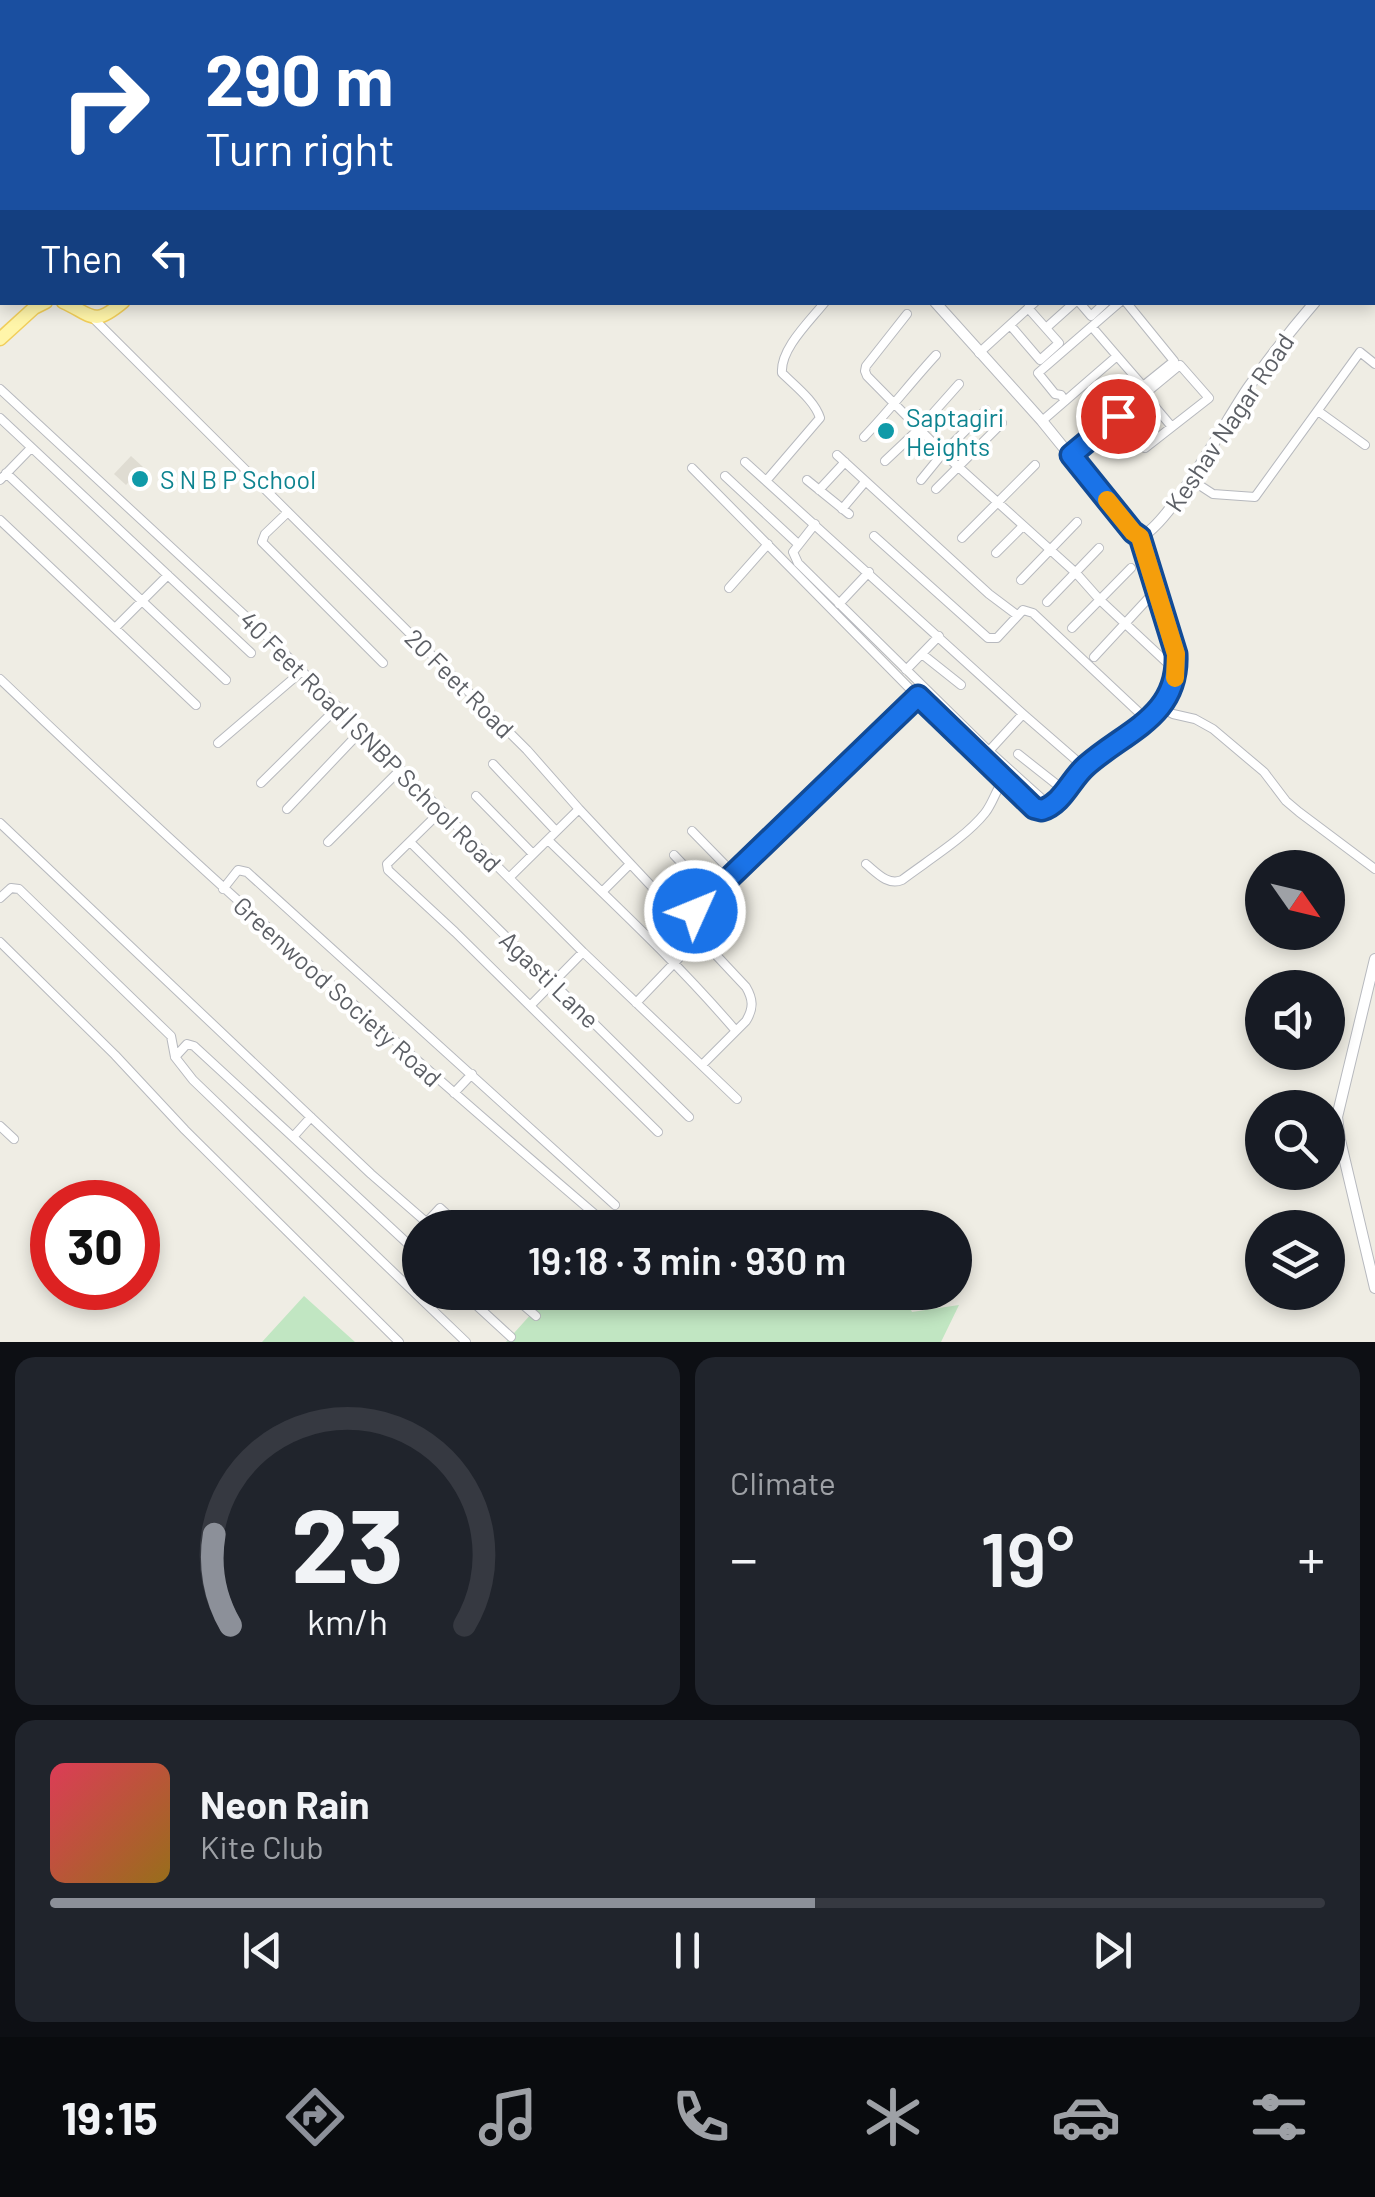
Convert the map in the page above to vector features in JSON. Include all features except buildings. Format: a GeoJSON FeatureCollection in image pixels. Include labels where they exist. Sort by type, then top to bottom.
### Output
{"type":"FeatureCollection","features":[{"type":"Feature","properties":{"kind":"main road"},"geometry":{"type":"LineString","coordinates":[[0,339],[40,305]]}},
{"type":"Feature","properties":{"kind":"main road"},"geometry":{"type":"LineString","coordinates":[[68,305],[93,318],[107,316],[120,305]]}},
{"type":"Feature","properties":{"kind":"street"},"geometry":{"type":"LineString","coordinates":[[766,481],[820,418],[814,406],[782,373],[781,366],[786,352],[823,305]]}},
{"type":"Feature","properties":{"kind":"street"},"geometry":{"type":"LineString","coordinates":[[692,468],[1034,808],[1051,807],[1084,767],[1160,707],[1169,695],[1176,672],[1176,654],[1140,537],[1042,420],[938,305]]}},
{"type":"Feature","properties":{"kind":"street"},"geometry":{"type":"LineString","coordinates":[[979,352],[1032,305],[1059,342],[1040,360],[1010,325]]}},
{"type":"Feature","properties":{"kind":"street"},"geometry":{"type":"LineString","coordinates":[[1046,328],[1073,305]]}},
{"type":"Feature","properties":{"kind":"street"},"geometry":{"type":"LineString","coordinates":[[1080,305],[1092,316],[1103,305]]}},
{"type":"Feature","properties":{"kind":"street"},"geometry":{"type":"LineString","coordinates":[[1065,401],[1038,374],[1119,305]]}},
{"type":"Feature","properties":{"kind":"street"},"geometry":{"type":"LineString","coordinates":[[1092,327],[1144,386],[1174,361],[1126,305]]}},
{"type":"Feature","properties":{"kind":"street","name":"Keshav Nagar Road"},"geometry":{"type":"LineString","coordinates":[[1140,537],[1163,518],[1248,388],[1312,305]]}},
{"type":"Feature","properties":{"kind":"street"},"geometry":{"type":"LineString","coordinates":[[907,314],[865,371],[867,376],[943,453],[1076,573],[1176,672]]}},
{"type":"Feature","properties":{"kind":"street","name":"20 Feet Road"},"geometry":{"type":"LineString","coordinates":[[93,318],[527,750],[746,986],[751,995],[750,1014],[736,1032]]}},
{"type":"Feature","properties":{"kind":"street"},"geometry":{"type":"LineString","coordinates":[[1190,478],[1213,494],[1254,496],[1360,352],[1375,364]]}},
{"type":"Feature","properties":{"kind":"street"},"geometry":{"type":"LineString","coordinates":[[864,437],[936,355]]}},
{"type":"Feature","properties":{"kind":"street"},"geometry":{"type":"LineString","coordinates":[[1042,420],[1117,356]]}},
{"type":"Feature","properties":{"kind":"street"},"geometry":{"type":"LineString","coordinates":[[1071,455],[1118,416],[1144,395],[1180,365],[1209,398],[1145,448],[1118,416]]}},
{"type":"Feature","properties":{"kind":"street"},"geometry":{"type":"LineString","coordinates":[[885,462],[960,384]]}},
{"type":"Feature","properties":{"kind":"street","name":"40 Feet Road | SNBP School Road"},"geometry":{"type":"LineString","coordinates":[[0,389],[267,636],[582,952],[737,1099]]}},
{"type":"Feature","properties":{"kind":"street"},"geometry":{"type":"LineString","coordinates":[[1144,395],[1172,427]]}},
{"type":"Feature","properties":{"kind":"street"},"geometry":{"type":"LineString","coordinates":[[921,480],[986,410]]}},
{"type":"Feature","properties":{"kind":"street"},"geometry":{"type":"LineString","coordinates":[[1318,411],[1365,445]]}},
{"type":"Feature","properties":{"kind":"street"},"geometry":{"type":"LineString","coordinates":[[0,418],[251,653]]}},
{"type":"Feature","properties":{"kind":"street"},"geometry":{"type":"LineString","coordinates":[[936,489],[1002,422]]}},
{"type":"Feature","properties":{"kind":"street"},"geometry":{"type":"LineString","coordinates":[[31,448],[3,477],[226,680]]}},
{"type":"Feature","properties":{"kind":"street"},"geometry":{"type":"LineString","coordinates":[[819,490],[841,459],[1016,615]]}},
{"type":"Feature","properties":{"kind":"street"},"geometry":{"type":"LineString","coordinates":[[744,462],[1084,767]]}},
{"type":"Feature","properties":{"kind":"street"},"geometry":{"type":"LineString","coordinates":[[962,538],[1034,465]]}},
{"type":"Feature","properties":{"kind":"street"},"geometry":{"type":"LineString","coordinates":[[725,476],[798,544]]}},
{"type":"Feature","properties":{"kind":"street"},"geometry":{"type":"LineString","coordinates":[[807,480],[846,512],[866,482]]}},
{"type":"Feature","properties":{"kind":"street"},"geometry":{"type":"LineString","coordinates":[[288,512],[262,542],[383,662]]}},
{"type":"Feature","properties":{"kind":"street"},"geometry":{"type":"LineString","coordinates":[[0,520],[196,705]]}},
{"type":"Feature","properties":{"kind":"street"},"geometry":{"type":"LineString","coordinates":[[1021,580],[1077,522]]}},
{"type":"Feature","properties":{"kind":"street"},"geometry":{"type":"LineString","coordinates":[[815,524],[793,552],[794,559],[1051,807]]}},
{"type":"Feature","properties":{"kind":"street"},"geometry":{"type":"LineString","coordinates":[[996,553],[1022,526]]}},
{"type":"Feature","properties":{"kind":"street"},"geometry":{"type":"LineString","coordinates":[[874,536],[988,638],[996,638],[1016,615],[1027,609],[1033,613],[1147,720]]}},
{"type":"Feature","properties":{"kind":"street"},"geometry":{"type":"LineString","coordinates":[[729,588],[768,544]]}},
{"type":"Feature","properties":{"kind":"street"},"geometry":{"type":"LineString","coordinates":[[1047,602],[1099,548]]}},
{"type":"Feature","properties":{"kind":"street"},"geometry":{"type":"LineString","coordinates":[[1072,628],[1131,568]]}},
{"type":"Feature","properties":{"kind":"street"},"geometry":{"type":"LineString","coordinates":[[840,604],[869,572]]}},
{"type":"Feature","properties":{"kind":"street"},"geometry":{"type":"LineString","coordinates":[[115,628],[168,574]]}},
{"type":"Feature","properties":{"kind":"street"},"geometry":{"type":"LineString","coordinates":[[1094,657],[1157,588]]}},
{"type":"Feature","properties":{"kind":"street"},"geometry":{"type":"LineString","coordinates":[[906,670],[939,636]]}},
{"type":"Feature","properties":{"kind":"street"},"geometry":{"type":"LineString","coordinates":[[922,654],[960,685]]}},
{"type":"Feature","properties":{"kind":"street"},"geometry":{"type":"LineString","coordinates":[[218,743],[300,672]]}},
{"type":"Feature","properties":{"kind":"street","name":"Greenwood Society Road"},"geometry":{"type":"LineString","coordinates":[[0,679],[223,889],[590,1210]]}},
{"type":"Feature","properties":{"kind":"street"},"geometry":{"type":"LineString","coordinates":[[695,911],[918,696]]}},
{"type":"Feature","properties":{"kind":"street"},"geometry":{"type":"LineString","coordinates":[[261,783],[338,707]]}},
{"type":"Feature","properties":{"kind":"street"},"geometry":{"type":"LineString","coordinates":[[1160,707],[1212,728],[1252,760],[1286,801],[1375,870]]}},
{"type":"Feature","properties":{"kind":"street"},"geometry":{"type":"LineString","coordinates":[[989,751],[1023,714]]}},
{"type":"Feature","properties":{"kind":"street"},"geometry":{"type":"LineString","coordinates":[[287,808],[361,731]]}},
{"type":"Feature","properties":{"kind":"street"},"geometry":{"type":"LineString","coordinates":[[1018,754],[1065,792]]}},
{"type":"Feature","properties":{"kind":"street"},"geometry":{"type":"LineString","coordinates":[[493,764],[556,832]]}},
{"type":"Feature","properties":{"kind":"street"},"geometry":{"type":"LineString","coordinates":[[328,842],[401,768]]}},
{"type":"Feature","properties":{"kind":"street"},"geometry":{"type":"LineString","coordinates":[[866,864],[888,881],[902,880],[986,813],[1005,778]]}},
{"type":"Feature","properties":{"kind":"street"},"geometry":{"type":"LineString","coordinates":[[476,796],[533,854]]}},
{"type":"Feature","properties":{"kind":"street"},"geometry":{"type":"LineString","coordinates":[[509,878],[579,809]]}},
{"type":"Feature","properties":{"kind":"street"},"geometry":{"type":"LineString","coordinates":[[441,811],[388,864],[388,870],[658,1132]]}},
{"type":"Feature","properties":{"kind":"street"},"geometry":{"type":"LineString","coordinates":[[0,823],[413,1210]]}},
{"type":"Feature","properties":{"kind":"street"},"geometry":{"type":"LineString","coordinates":[[692,831],[734,874]]}},
{"type":"Feature","properties":{"kind":"street"},"geometry":{"type":"LineString","coordinates":[[548,840],[736,1032],[702,1065]]}},
{"type":"Feature","properties":{"kind":"street","name":"Agasti Lane"},"geometry":{"type":"LineString","coordinates":[[410,842],[690,1117]]}},
{"type":"Feature","properties":{"kind":"street"},"geometry":{"type":"LineString","coordinates":[[674,854],[712,894]]}},
{"type":"Feature","properties":{"kind":"street"},"geometry":{"type":"LineString","coordinates":[[602,892],[630,864]]}},
{"type":"Feature","properties":{"kind":"street","name":"Greenwood Society Road"},"geometry":{"type":"LineString","coordinates":[[223,889],[238,870],[248,872],[614,1205]]}},
{"type":"Feature","properties":{"kind":"street"},"geometry":{"type":"LineString","coordinates":[[0,898],[11,888],[19,889],[172,1036],[175,1057],[182,1068],[466,1342]]}},
{"type":"Feature","properties":{"kind":"street"},"geometry":{"type":"LineString","coordinates":[[636,1002],[699,937]]}},
{"type":"Feature","properties":{"kind":"street"},"geometry":{"type":"LineString","coordinates":[[0,942],[399,1342]]}},
{"type":"Feature","properties":{"kind":"street"},"geometry":{"type":"LineString","coordinates":[[530,1006],[582,952]]}},
{"type":"Feature","properties":{"kind":"street"},"geometry":{"type":"LineString","coordinates":[[1374,1281],[1337,1116],[1375,959]]}},
{"type":"Feature","properties":{"kind":"street"},"geometry":{"type":"LineString","coordinates":[[175,1057],[187,1044],[194,1046],[402,1238]]}},
{"type":"Feature","properties":{"kind":"street","name":"Greenwood Society Road"},"geometry":{"type":"LineString","coordinates":[[454,1093],[472,1074]]}},
{"type":"Feature","properties":{"kind":"street"},"geometry":{"type":"LineString","coordinates":[[293,1138],[311,1117]]}},
{"type":"Feature","properties":{"kind":"street"},"geometry":{"type":"LineString","coordinates":[[0,1126],[14,1138]]}},
{"type":"Feature","properties":{"kind":"street"},"geometry":{"type":"LineString","coordinates":[[481,1310],[511,1338]]}},
{"type":"Feature","properties":{"kind":"street"},"geometry":{"type":"LineString","coordinates":[[529,1310],[536,1316]]}},
{"type":"Feature","properties":{"kind":"shaded area"},"geometry":{"type":"Polygon","coordinates":[[[131,456],[143,467],[126,485],[114,474],[131,456]]]}},
{"type":"Feature","properties":{"kind":"green space"},"geometry":{"type":"Polygon","coordinates":[[[304,1296],[355,1342],[262,1342],[304,1296]]]}},
{"type":"Feature","properties":{"kind":"green space"},"geometry":{"type":"Polygon","coordinates":[[[535,1310],[957,1310],[941,1342],[506,1342],[535,1310]]]}},
{"type":"Feature","properties":{"kind":"slow traffic"},"geometry":{"type":"LineString","coordinates":[[1107,500],[1140,537],[1176,654],[1175,678]]}},
{"type":"Feature","properties":{"kind":"place","name":"Saptagiri Heights"},"geometry":{"type":"Point","coordinates":[886,431]}},
{"type":"Feature","properties":{"kind":"place","name":"S N B P School"},"geometry":{"type":"Point","coordinates":[140,479]}},
{"type":"Feature","properties":{"kind":"route"},"geometry":{"type":"LineString","coordinates":[[695,911],[918,696],[1034,808],[1042,810],[1056,802],[1084,767],[1160,707],[1173,684],[1176,654],[1140,537],[1071,455],[1118,416]]}}]}
